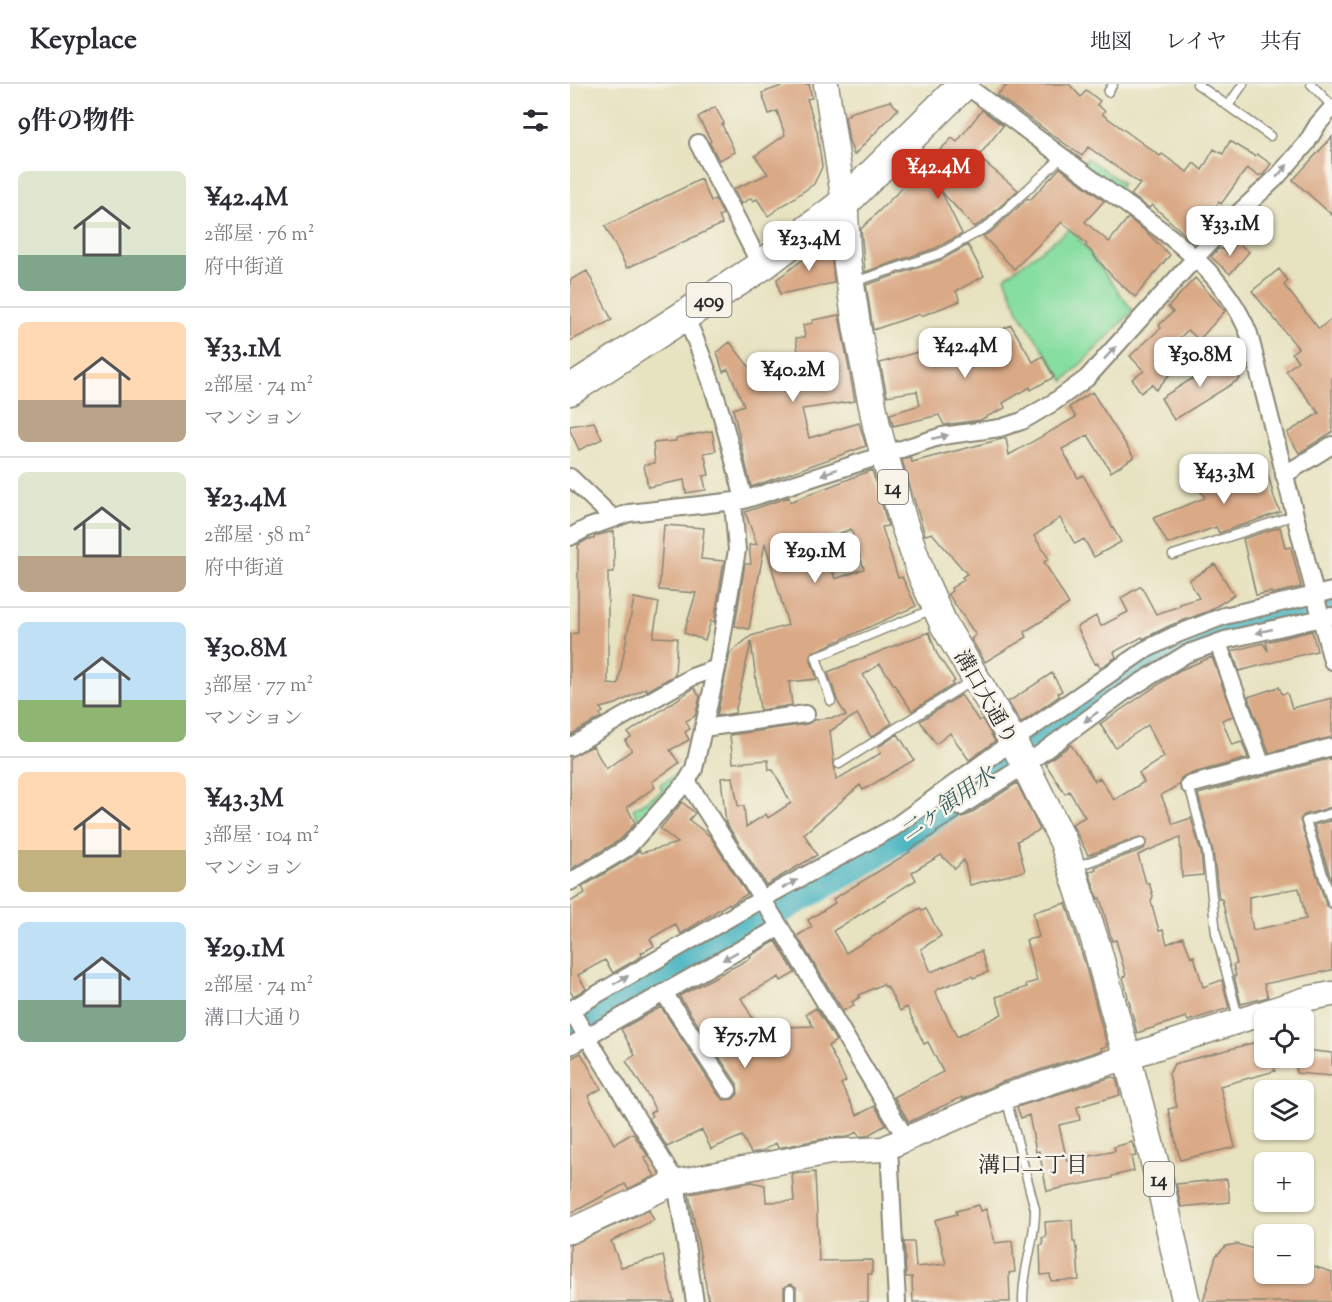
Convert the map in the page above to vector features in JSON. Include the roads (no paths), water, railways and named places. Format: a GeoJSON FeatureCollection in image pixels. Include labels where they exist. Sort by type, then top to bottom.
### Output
{"type":"FeatureCollection","features":[{"type":"Feature","properties":{"kind":"highway","name":"409"},"geometry":{"type":"LineString","coordinates":[[570,390],[761,266],[844,203],[964,84]]}},
{"type":"Feature","properties":{"kind":"main road","name":"溝口大通り"},"geometry":{"type":"LineString","coordinates":[[844,203],[850,283],[872,404],[903,521],[936,608],[1019,754],[1050,811],[1063,841],[1096,944],[1127,1056],[1160,1183],[1186,1302]]}},
{"type":"Feature","properties":{"kind":"street","name":"溝口大通り"},"geometry":{"type":"LineString","coordinates":[[826,84],[844,203]]}},
{"type":"Feature","properties":{"kind":"street"},"geometry":{"type":"LineString","coordinates":[[964,84],[1196,257],[1229,296],[1240,313],[1249,334],[1294,515],[1321,608],[1332,661]]}},
{"type":"Feature","properties":{"kind":"street"},"geometry":{"type":"LineString","coordinates":[[570,537],[629,513],[739,502],[942,436],[1000,428],[1022,421],[1054,402],[1094,370],[1232,219],[1276,178],[1306,144],[1332,107]]}},
{"type":"Feature","properties":{"kind":"street"},"geometry":{"type":"LineString","coordinates":[[698,143],[761,266]]}},
{"type":"Feature","properties":{"kind":"street"},"geometry":{"type":"LineString","coordinates":[[570,882],[627,848],[687,782],[694,768],[717,668],[737,550],[739,502],[717,397],[702,354],[685,316]]}},
{"type":"Feature","properties":{"kind":"street"},"geometry":{"type":"LineString","coordinates":[[1284,475],[1332,445]]}},
{"type":"Feature","properties":{"kind":"street"},"geometry":{"type":"LineString","coordinates":[[570,477],[614,519]]}},
{"type":"Feature","properties":{"kind":"street"},"geometry":{"type":"LineString","coordinates":[[576,1018],[664,993],[771,913],[893,828],[1186,654],[1321,608],[1332,591]]}},
{"type":"Feature","properties":{"kind":"street"},"geometry":{"type":"LineString","coordinates":[[960,807],[1019,754],[1143,651],[1175,635],[1224,616],[1321,608]]}},
{"type":"Feature","properties":{"kind":"street"},"geometry":{"type":"LineString","coordinates":[[1218,643],[1262,765]]}},
{"type":"Feature","properties":{"kind":"street"},"geometry":{"type":"LineString","coordinates":[[570,747],[692,677],[717,668]]}},
{"type":"Feature","properties":{"kind":"street"},"geometry":{"type":"LineString","coordinates":[[703,728],[806,714]]}},
{"type":"Feature","properties":{"kind":"street"},"geometry":{"type":"LineString","coordinates":[[1189,785],[1332,747]]}},
{"type":"Feature","properties":{"kind":"street"},"geometry":{"type":"LineString","coordinates":[[687,782],[771,913],[898,1143],[897,1302]]}},
{"type":"Feature","properties":{"kind":"street"},"geometry":{"type":"LineString","coordinates":[[570,1046],[576,1018],[771,913]]}},
{"type":"Feature","properties":{"kind":"street"},"geometry":{"type":"LineString","coordinates":[[664,993],[728,1090]]}},
{"type":"Feature","properties":{"kind":"street"},"geometry":{"type":"LineString","coordinates":[[570,1231],[676,1182],[830,1152],[883,1149],[1006,1096],[1310,998],[1332,994]]}},
{"type":"Feature","properties":{"kind":"street"},"geometry":{"type":"LineString","coordinates":[[576,1018],[676,1182],[695,1302]]}},
{"type":"Feature","properties":{"kind":"lane"},"geometry":{"type":"LineString","coordinates":[[1197,84],[1270,136]]}},
{"type":"Feature","properties":{"kind":"lane"},"geometry":{"type":"LineString","coordinates":[[1228,106],[1243,84]]}},
{"type":"Feature","properties":{"kind":"lane"},"geometry":{"type":"LineString","coordinates":[[1311,84],[1332,107]]}},
{"type":"Feature","properties":{"kind":"lane"},"geometry":{"type":"LineString","coordinates":[[850,283],[939,254],[987,227],[1062,157]]}},
{"type":"Feature","properties":{"kind":"lane"},"geometry":{"type":"LineString","coordinates":[[1173,555],[1294,515]]}},
{"type":"Feature","properties":{"kind":"lane"},"geometry":{"type":"LineString","coordinates":[[831,701],[816,657],[936,608]]}},
{"type":"Feature","properties":{"kind":"lane"},"geometry":{"type":"LineString","coordinates":[[839,764],[976,678]]}},
{"type":"Feature","properties":{"kind":"lane"},"geometry":{"type":"LineString","coordinates":[[1189,785],[1207,852],[1216,933],[1239,1021]]}},
{"type":"Feature","properties":{"kind":"lane"},"geometry":{"type":"LineString","coordinates":[[1332,813],[1306,821],[1332,903]]}},
{"type":"Feature","properties":{"kind":"lane"},"geometry":{"type":"LineString","coordinates":[[1072,869],[1141,843]]}},
{"type":"Feature","properties":{"kind":"lane"},"geometry":{"type":"LineString","coordinates":[[1006,1096],[1035,1209],[1035,1222],[1022,1286],[1023,1302]]}},
{"type":"Feature","properties":{"kind":"lane"},"geometry":{"type":"LineString","coordinates":[[790,1290],[790,1302]]}},
{"type":"Feature","properties":{"kind":"waterway","name":"二ヶ領用水"},"geometry":{"type":"LineString","coordinates":[[570,1027],[855,865],[937,812],[1129,673],[1177,646],[1226,627],[1332,605]]}},
{"type":"Feature","properties":{"kind":"district","name":"溝口二丁目"},"geometry":{"type":"Point","coordinates":[1033,1164]}}]}
